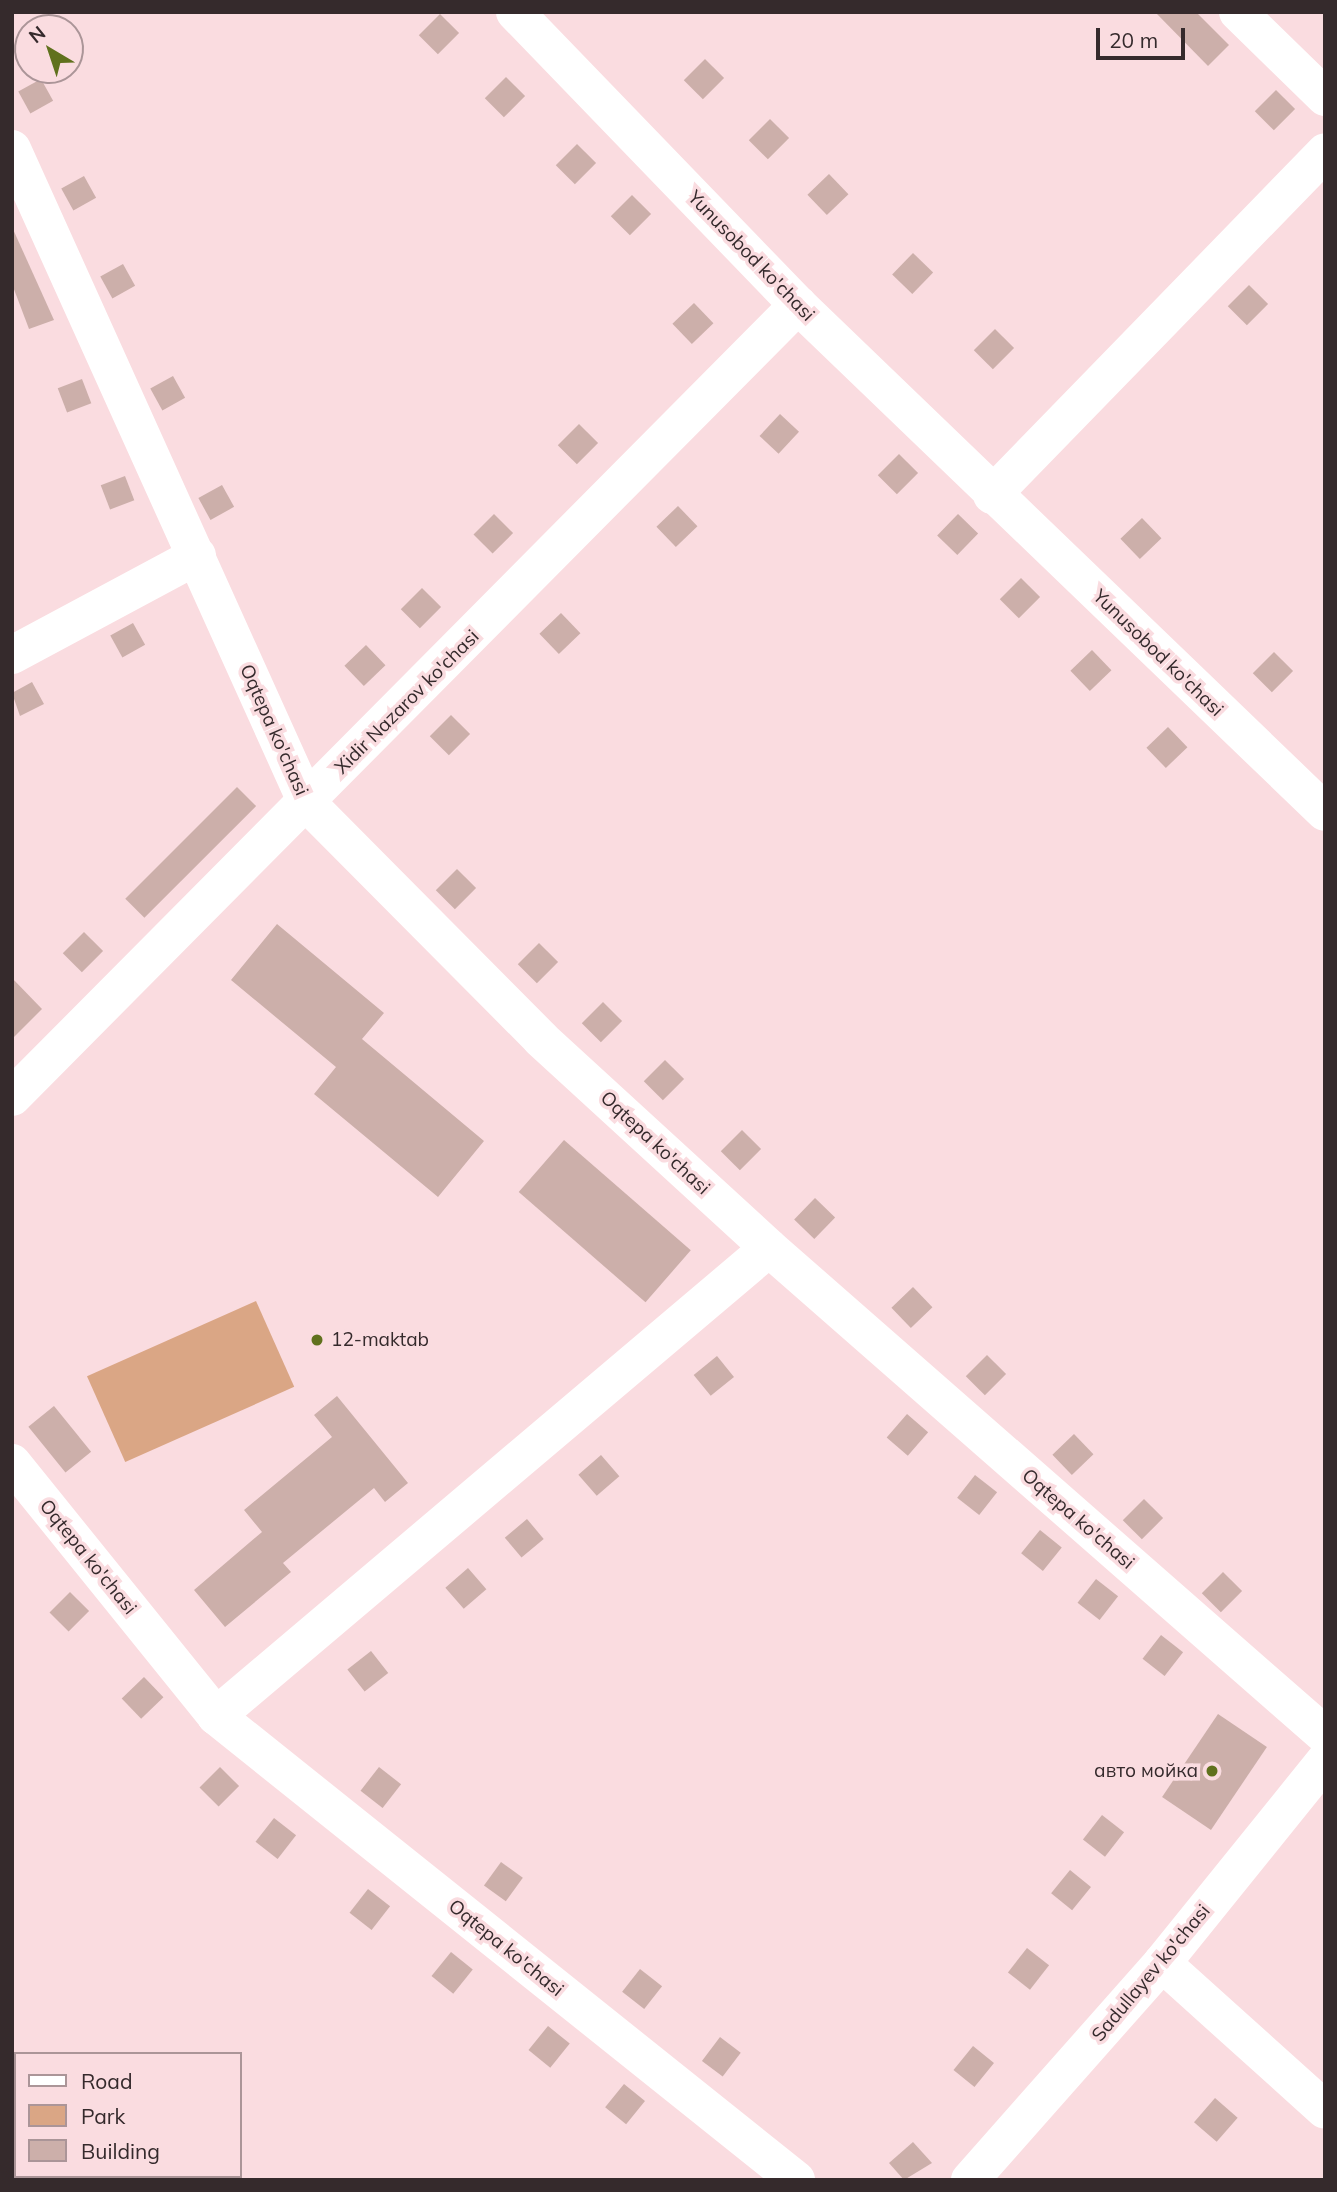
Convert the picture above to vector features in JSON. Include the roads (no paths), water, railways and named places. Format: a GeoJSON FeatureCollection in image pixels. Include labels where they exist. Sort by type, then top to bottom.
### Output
{"type":"FeatureCollection","features":[{"type":"Feature","properties":{"kind":"street","name":"Yunusobod ko'chasi"},"geometry":{"type":"LineString","coordinates":[[515,12],[798,305],[992,495],[1325,812]]}},
{"type":"Feature","properties":{"kind":"street"},"geometry":{"type":"LineString","coordinates":[[1238,12],[1325,97]]}},
{"type":"Feature","properties":{"kind":"street","name":"Oqtepa ko'chasi"},"geometry":{"type":"LineString","coordinates":[[12,149],[307,803],[541,1039],[769,1248],[1325,1735]]}},
{"type":"Feature","properties":{"kind":"street"},"geometry":{"type":"LineString","coordinates":[[992,495],[1325,152]]}},
{"type":"Feature","properties":{"kind":"street","name":"Xidir Nazarov ko'chasi"},"geometry":{"type":"LineString","coordinates":[[12,1097],[307,803],[798,305]]}},
{"type":"Feature","properties":{"kind":"street"},"geometry":{"type":"LineString","coordinates":[[12,655],[197,556]]}},
{"type":"Feature","properties":{"kind":"street"},"geometry":{"type":"LineString","coordinates":[[216,1716],[769,1248]]}},
{"type":"Feature","properties":{"kind":"street","name":"Oqtepa ko'chasi"},"geometry":{"type":"LineString","coordinates":[[12,1463],[216,1716],[796,2180]]}},
{"type":"Feature","properties":{"kind":"street","name":"Sadullayev ko'chasi"},"geometry":{"type":"LineString","coordinates":[[970,2180],[1162,1964],[1325,1761]]}},
{"type":"Feature","properties":{"kind":"street"},"geometry":{"type":"LineString","coordinates":[[1162,1964],[1325,2110]]}},
{"type":"Feature","properties":{"kind":"place","name":"12-maktab"},"geometry":{"type":"Point","coordinates":[317,1340]}},
{"type":"Feature","properties":{"kind":"place","name":"авто мойка"},"geometry":{"type":"Point","coordinates":[1212,1771]}}]}
